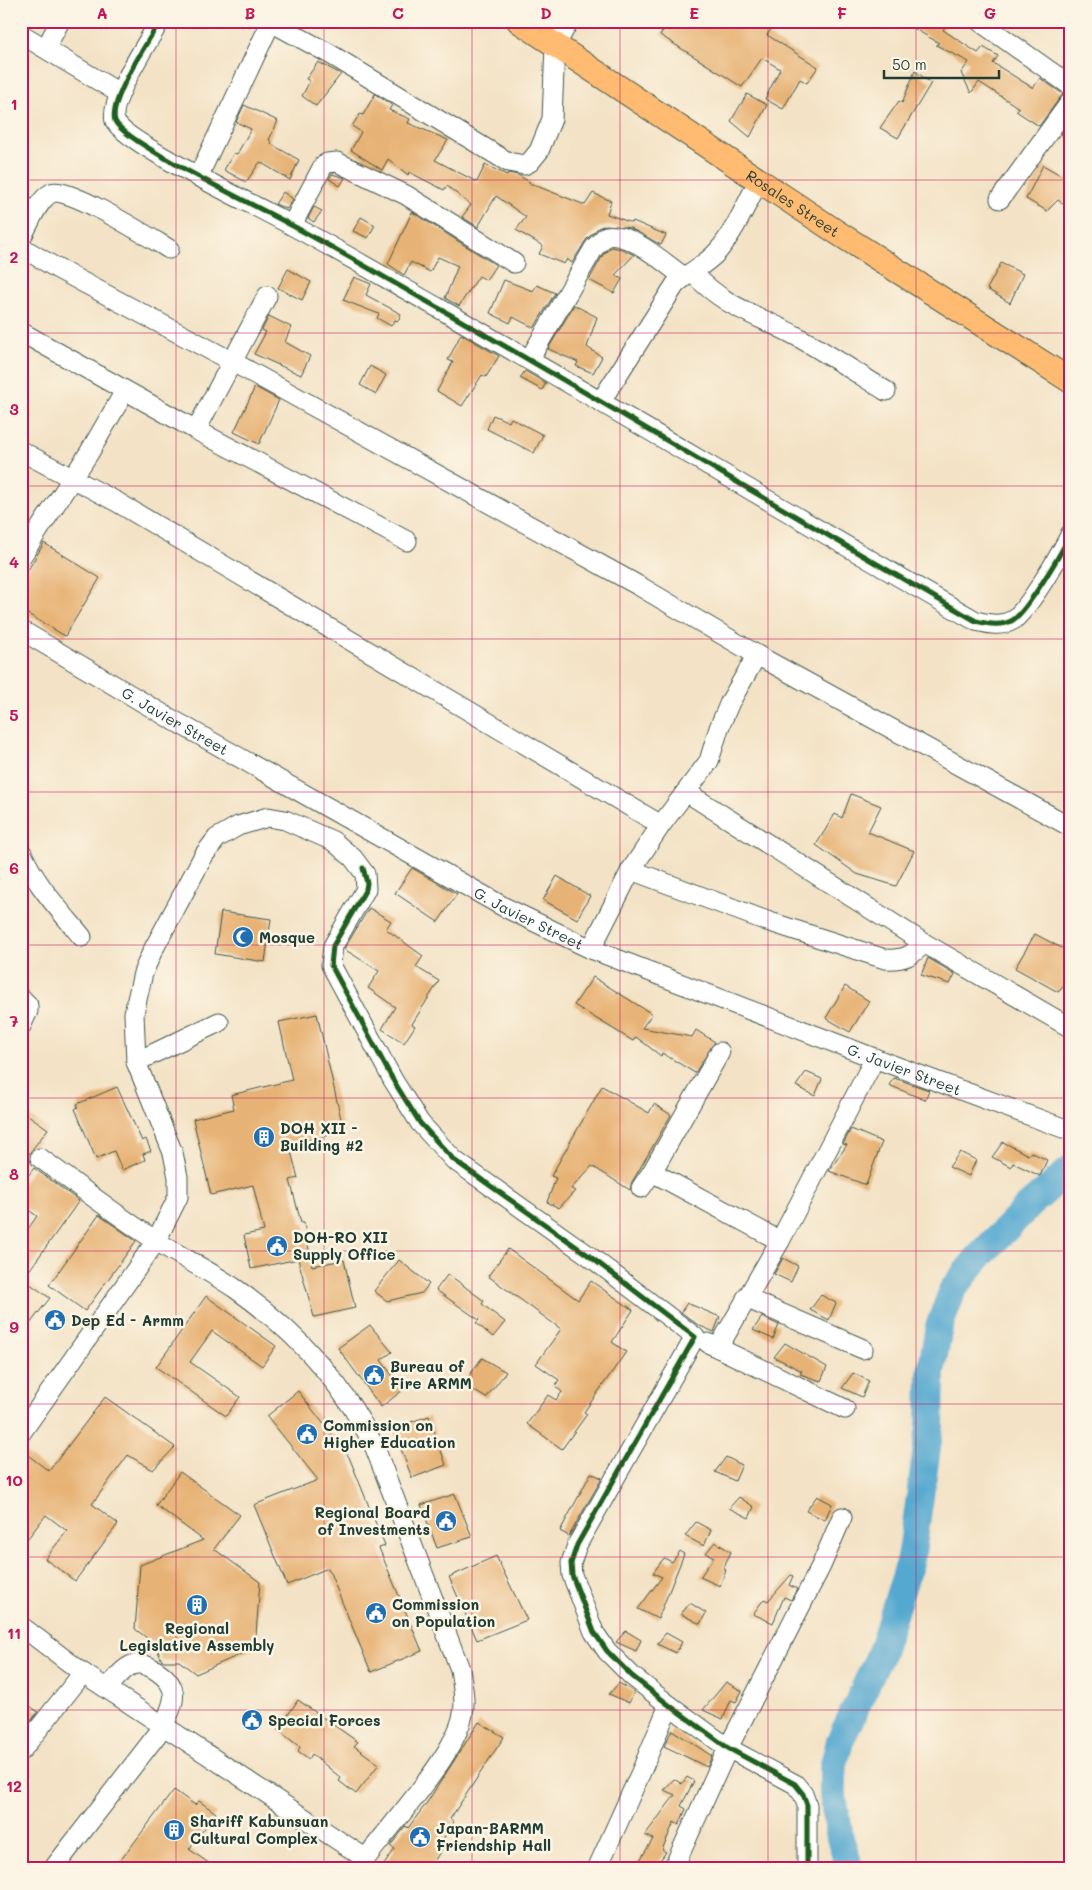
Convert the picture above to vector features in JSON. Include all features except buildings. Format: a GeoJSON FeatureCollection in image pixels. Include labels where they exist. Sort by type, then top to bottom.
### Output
{"type":"FeatureCollection","features":[{"type":"Feature","properties":{"kind":"main road","name":"Rosales Street"},"geometry":{"type":"LineString","coordinates":[[519,21],[846,238],[1071,381]]}},
{"type":"Feature","properties":{"kind":"street"},"geometry":{"type":"LineString","coordinates":[[46,48],[60,21]]}},
{"type":"Feature","properties":{"kind":"street"},"geometry":{"type":"LineString","coordinates":[[160,21],[119,94],[113,112],[118,125],[137,141],[198,177],[292,225],[601,401],[976,621],[998,625],[1014,619],[1032,598],[1071,533]]}},
{"type":"Feature","properties":{"kind":"street"},"geometry":{"type":"LineString","coordinates":[[198,177],[270,22],[330,54],[518,165],[524,166],[534,157],[552,119],[556,46],[569,21]]}},
{"type":"Feature","properties":{"kind":"street"},"geometry":{"type":"LineString","coordinates":[[979,21],[1071,86]]}},
{"type":"Feature","properties":{"kind":"street"},"geometry":{"type":"LineString","coordinates":[[21,34],[119,94]]}},
{"type":"Feature","properties":{"kind":"street"},"geometry":{"type":"LineString","coordinates":[[1000,199],[1071,101]]}},
{"type":"Feature","properties":{"kind":"street"},"geometry":{"type":"LineString","coordinates":[[292,225],[323,166],[327,163],[337,162],[406,195],[514,263]]}},
{"type":"Feature","properties":{"kind":"street"},"geometry":{"type":"LineString","coordinates":[[601,401],[668,295],[688,275],[718,251],[759,180]]}},
{"type":"Feature","properties":{"kind":"street"},"geometry":{"type":"LineString","coordinates":[[21,238],[38,208],[48,195],[54,192],[70,195],[128,224],[169,249]]}},
{"type":"Feature","properties":{"kind":"street"},"geometry":{"type":"LineString","coordinates":[[529,360],[594,248],[606,236],[621,236],[688,275],[730,305],[797,336],[886,391]]}},
{"type":"Feature","properties":{"kind":"street"},"geometry":{"type":"LineString","coordinates":[[21,247],[58,269],[231,361],[641,586],[756,655],[1071,826]]}},
{"type":"Feature","properties":{"kind":"street"},"geometry":{"type":"LineString","coordinates":[[196,430],[267,296]]}},
{"type":"Feature","properties":{"kind":"street"},"geometry":{"type":"LineString","coordinates":[[21,332],[196,430],[407,541]]}},
{"type":"Feature","properties":{"kind":"street"},"geometry":{"type":"LineString","coordinates":[[21,557],[125,391]]}},
{"type":"Feature","properties":{"kind":"street"},"geometry":{"type":"LineString","coordinates":[[21,451],[117,502],[661,825]]}},
{"type":"Feature","properties":{"kind":"street","name":"G. Javier Street"},"geometry":{"type":"LineString","coordinates":[[21,630],[166,716],[495,903],[591,949],[874,1058],[1071,1131]]}},
{"type":"Feature","properties":{"kind":"street"},"geometry":{"type":"LineString","coordinates":[[591,949],[632,870],[661,825],[709,761],[722,719],[756,655]]}},
{"type":"Feature","properties":{"kind":"street"},"geometry":{"type":"LineString","coordinates":[[686,792],[924,943],[1071,1028]]}},
{"type":"Feature","properties":{"kind":"street"},"geometry":{"type":"LineString","coordinates":[[21,1433],[156,1241],[172,1212],[178,1196],[180,1186],[173,1153],[136,1062],[134,1013],[143,973],[204,855],[217,838],[253,820],[268,817],[285,820],[334,841],[363,868],[367,883],[366,889],[333,946],[331,965],[393,1080],[420,1124],[454,1160],[588,1255],[695,1338],[845,1409]]}},
{"type":"Feature","properties":{"kind":"street"},"geometry":{"type":"LineString","coordinates":[[21,851],[28,867],[44,891],[82,937]]}},
{"type":"Feature","properties":{"kind":"street"},"geometry":{"type":"LineString","coordinates":[[632,870],[767,921],[885,959],[901,960],[913,955],[924,943]]}},
{"type":"Feature","properties":{"kind":"street"},"geometry":{"type":"LineString","coordinates":[[21,998],[28,1005],[28,1011],[21,1026]]}},
{"type":"Feature","properties":{"kind":"street"},"geometry":{"type":"LineString","coordinates":[[136,1062],[219,1022]]}},
{"type":"Feature","properties":{"kind":"street"},"geometry":{"type":"LineString","coordinates":[[641,1188],[720,1052]]}},
{"type":"Feature","properties":{"kind":"street"},"geometry":{"type":"LineString","coordinates":[[718,1348],[780,1241],[874,1058]]}},
{"type":"Feature","properties":{"kind":"street"},"geometry":{"type":"LineString","coordinates":[[21,1626],[82,1673],[361,1864],[431,1774],[459,1729],[465,1700],[460,1668],[375,1448],[360,1417],[344,1394],[280,1323],[235,1289],[156,1241],[40,1158]]}},
{"type":"Feature","properties":{"kind":"street"},"geometry":{"type":"LineString","coordinates":[[652,1172],[780,1241]]}},
{"type":"Feature","properties":{"kind":"street"},"geometry":{"type":"LineString","coordinates":[[746,1298],[863,1349]]}},
{"type":"Feature","properties":{"kind":"street"},"geometry":{"type":"LineString","coordinates":[[695,1338],[577,1545],[572,1563],[572,1575],[594,1632],[607,1651],[632,1676],[728,1748],[795,1784],[803,1794],[807,1805],[807,1869]]}},
{"type":"Feature","properties":{"kind":"street"},"geometry":{"type":"LineString","coordinates":[[673,1869],[728,1748],[821,1566],[842,1517]]}},
{"type":"Feature","properties":{"kind":"street"},"geometry":{"type":"LineString","coordinates":[[53,1869],[163,1727],[174,1700],[174,1688],[168,1678],[142,1664],[131,1665],[107,1689]]}},
{"type":"Feature","properties":{"kind":"street"},"geometry":{"type":"LineString","coordinates":[[21,1751],[82,1673]]}},
{"type":"Feature","properties":{"kind":"street"},"geometry":{"type":"LineString","coordinates":[[597,1869],[669,1705]]}},
{"type":"Feature","properties":{"kind":"waterway"},"geometry":{"type":"LineString","coordinates":[[850,1869],[840,1838],[833,1796],[833,1768],[840,1741],[880,1655],[911,1559],[930,1427],[931,1372],[939,1327],[953,1289],[976,1260],[1028,1206],[1071,1169]]}},
{"type":"Feature","properties":{"kind":"cycle path"},"geometry":{"type":"LineString","coordinates":[[160,21],[123,86],[114,112],[115,121],[124,131],[167,159],[329,246],[509,348],[976,621],[1004,624],[1013,620],[1027,605],[1045,579],[1071,533]]}},
{"type":"Feature","properties":{"kind":"cycle path"},"geometry":{"type":"LineString","coordinates":[[363,868],[367,883],[366,889],[333,946],[331,965],[393,1080],[420,1123],[454,1160],[588,1255],[695,1337],[577,1545],[571,1563],[572,1575],[594,1632],[607,1651],[632,1676],[728,1748],[795,1784],[803,1794],[807,1805],[807,1869]]}},
{"type":"Feature","properties":{"kind":"place","name":"Mosque"},"geometry":{"type":"Point","coordinates":[243,937]}},
{"type":"Feature","properties":{"kind":"place","name":"DOH XII - Building #2"},"geometry":{"type":"Point","coordinates":[264,1137]}},
{"type":"Feature","properties":{"kind":"place","name":"DOH-RO XII Supply Office"},"geometry":{"type":"Point","coordinates":[277,1246]}},
{"type":"Feature","properties":{"kind":"place","name":"Dep Ed - Armm"},"geometry":{"type":"Point","coordinates":[55,1320]}},
{"type":"Feature","properties":{"kind":"place","name":"Bureau of Fire ARMM"},"geometry":{"type":"Point","coordinates":[374,1375]}},
{"type":"Feature","properties":{"kind":"place","name":"Commission on Higher Education"},"geometry":{"type":"Point","coordinates":[307,1434]}},
{"type":"Feature","properties":{"kind":"place","name":"Regional Board of Investments"},"geometry":{"type":"Point","coordinates":[446,1521]}},
{"type":"Feature","properties":{"kind":"place","name":"Regional Legislative Assembly"},"geometry":{"type":"Point","coordinates":[197,1605]}},
{"type":"Feature","properties":{"kind":"place","name":"Commission on Population"},"geometry":{"type":"Point","coordinates":[376,1613]}},
{"type":"Feature","properties":{"kind":"place","name":"Special Forces"},"geometry":{"type":"Point","coordinates":[252,1720]}},
{"type":"Feature","properties":{"kind":"place","name":"Shariff Kabunsuan Cultural Complex"},"geometry":{"type":"Point","coordinates":[174,1830]}},
{"type":"Feature","properties":{"kind":"place","name":"Japan-BARMM Friendship Hall"},"geometry":{"type":"Point","coordinates":[420,1837]}}]}
